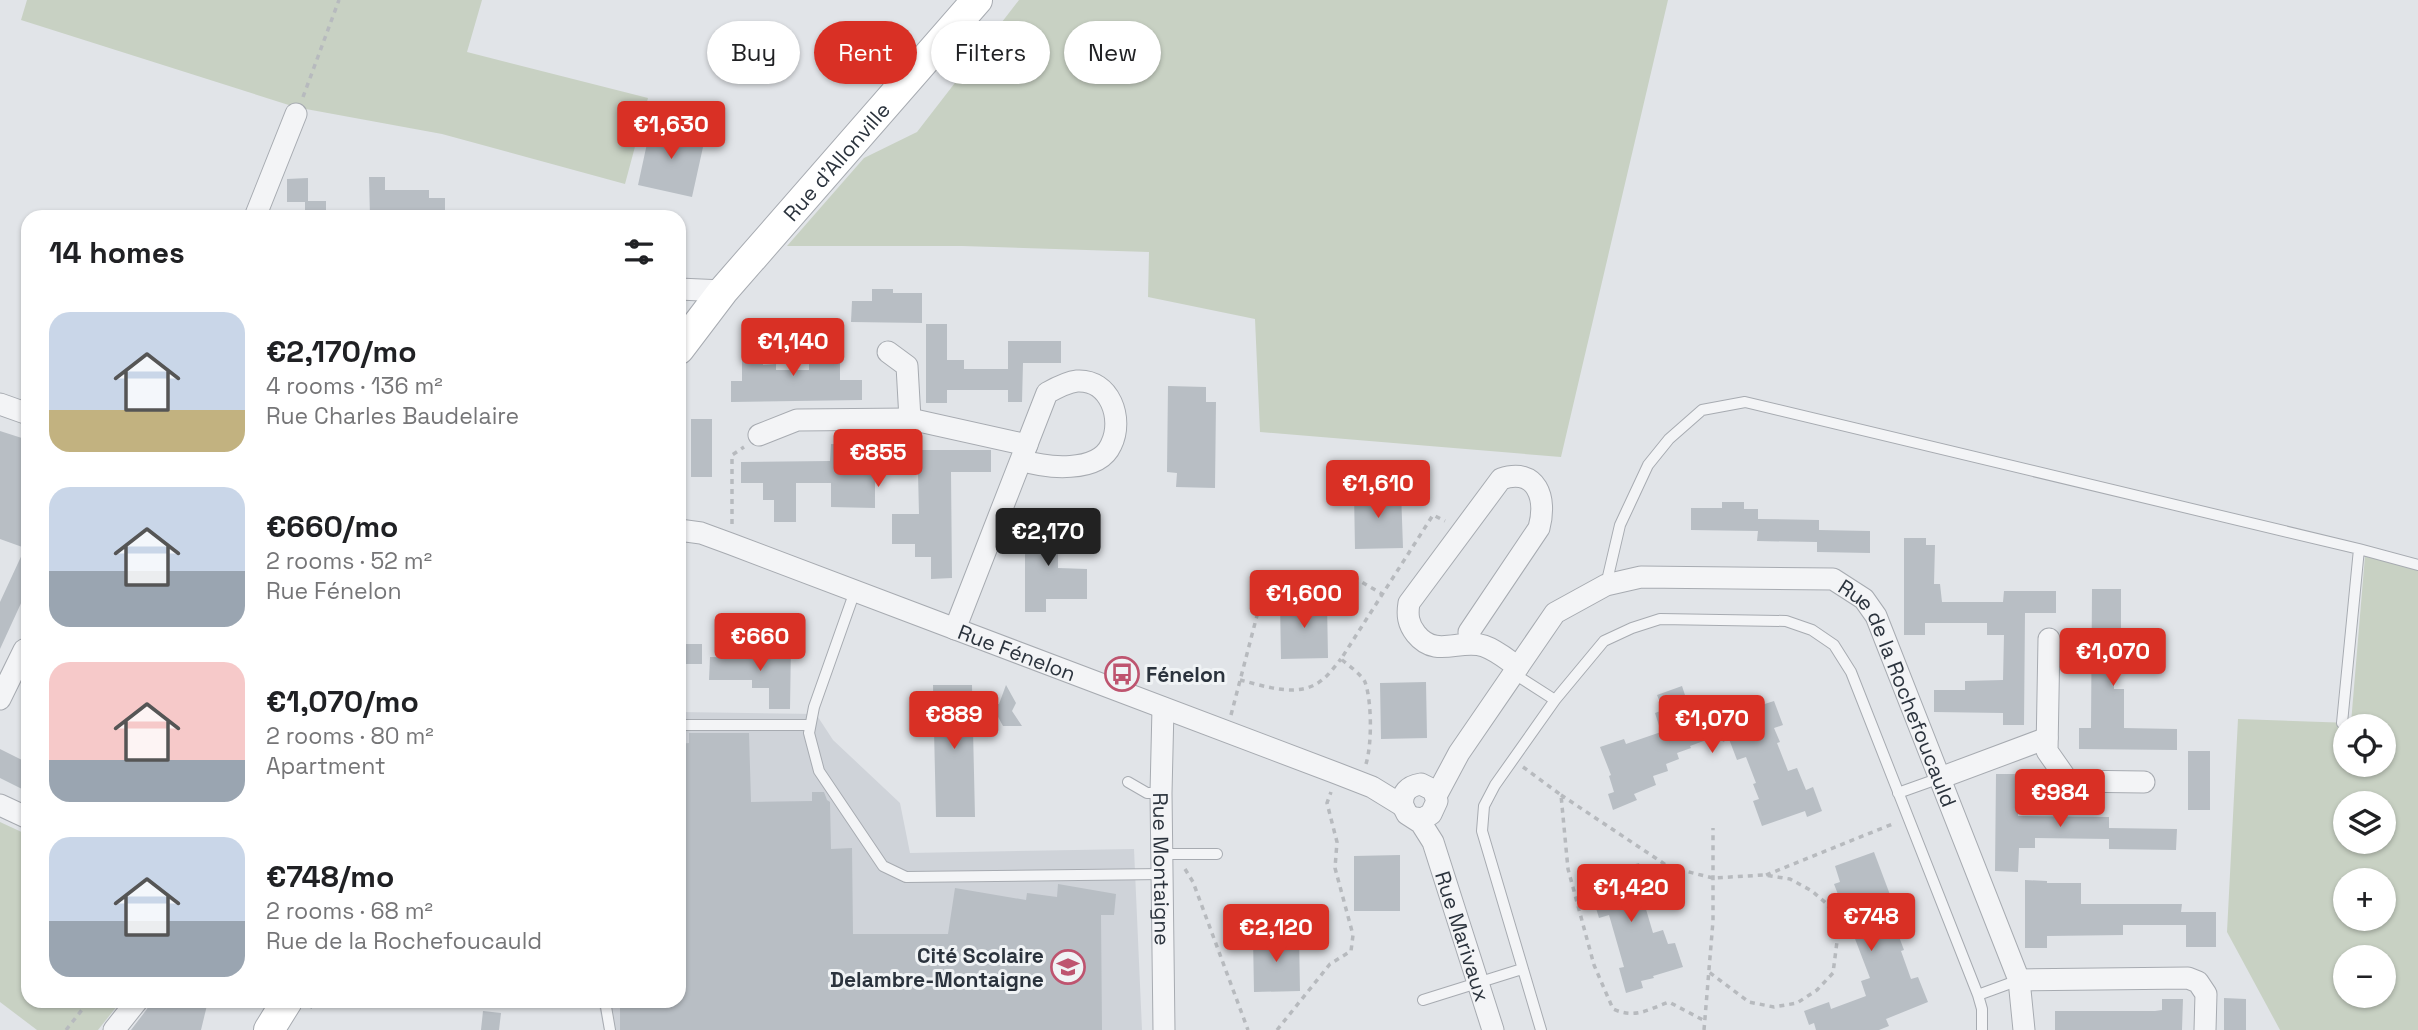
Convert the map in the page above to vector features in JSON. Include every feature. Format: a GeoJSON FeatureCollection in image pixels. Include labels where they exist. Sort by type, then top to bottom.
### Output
{"type":"FeatureCollection","features":[{"type":"Feature","properties":{"kind":"main road","name":"Rue d'Allonville"},"geometry":{"type":"LineString","coordinates":[[686,340],[723,291],[977,0]]}},
{"type":"Feature","properties":{"kind":"main road"},"geometry":{"type":"LineString","coordinates":[[269,1030],[283,1008]]}},
{"type":"Feature","properties":{"kind":"street"},"geometry":{"type":"LineString","coordinates":[[258,210],[296,114]]}},
{"type":"Feature","properties":{"kind":"street"},"geometry":{"type":"LineString","coordinates":[[686,289],[723,291]]}},
{"type":"Feature","properties":{"kind":"street"},"geometry":{"type":"LineString","coordinates":[[888,352],[907,366],[910,419]]}},
{"type":"Feature","properties":{"kind":"street"},"geometry":{"type":"LineString","coordinates":[[759,435],[797,420],[910,419],[1024,452],[1035,465],[1080,465],[1099,459],[1111,447],[1116,429],[1114,409],[1107,393],[1093,384],[1077,381],[1047,393],[1024,452],[955,629]]}},
{"type":"Feature","properties":{"kind":"street"},"geometry":{"type":"LineString","coordinates":[[0,404],[21,412]]}},
{"type":"Feature","properties":{"kind":"street"},"geometry":{"type":"LineString","coordinates":[[1470,644],[1469,632],[1539,528],[1543,513],[1541,497],[1535,484],[1525,477],[1513,475],[1501,478],[1409,603],[1407,615],[1412,629],[1423,643],[1444,648],[1470,644],[1485,646],[1516,670]]}},
{"type":"Feature","properties":{"kind":"street","name":"Rue Fénelon"},"geometry":{"type":"LineString","coordinates":[[686,522],[701,533]]}},
{"type":"Feature","properties":{"kind":"street","name":"Rue Fénelon"},"geometry":{"type":"LineString","coordinates":[[686,531],[701,533],[731,544],[1418,802]]}},
{"type":"Feature","properties":{"kind":"street","name":"Rue de la Rochefoucauld"},"geometry":{"type":"LineString","coordinates":[[1418,802],[1450,767],[1555,613],[1606,586],[1641,577],[1833,579],[1864,598],[1876,616],[2019,980],[2024,1030]]}},
{"type":"Feature","properties":{"kind":"street"},"geometry":{"type":"LineString","coordinates":[[2049,639],[2047,751],[2068,781],[2144,782]]}},
{"type":"Feature","properties":{"kind":"street"},"geometry":{"type":"LineString","coordinates":[[0,699],[21,656]]}},
{"type":"Feature","properties":{"kind":"street","name":"Rue Montaigne"},"geometry":{"type":"LineString","coordinates":[[1163,708],[1161,793],[1167,861],[1164,1030]]}},
{"type":"Feature","properties":{"kind":"street"},"geometry":{"type":"LineString","coordinates":[[1940,778],[2047,738]]}},
{"type":"Feature","properties":{"kind":"street","name":"Rue Marivaux"},"geometry":{"type":"LineString","coordinates":[[1418,802],[1493,1030]]}},
{"type":"Feature","properties":{"kind":"street"},"geometry":{"type":"LineString","coordinates":[[0,805],[21,815]]}},
{"type":"Feature","properties":{"kind":"street"},"geometry":{"type":"LineString","coordinates":[[2019,980],[2188,978],[2199,982],[2206,994],[2205,1030]]}},
{"type":"Feature","properties":{"kind":"street"},"geometry":{"type":"LineString","coordinates":[[114,1030],[131,1008]]}},
{"type":"Feature","properties":{"kind":"lane"},"geometry":{"type":"LineString","coordinates":[[1606,586],[1620,525],[1648,464],[1669,439],[1702,410],[1745,402],[2418,565]]}},
{"type":"Feature","properties":{"kind":"lane"},"geometry":{"type":"LineString","coordinates":[[2343,714],[2359,549]]}},
{"type":"Feature","properties":{"kind":"lane"},"geometry":{"type":"LineString","coordinates":[[855,591],[814,707],[809,733],[819,771],[883,866],[906,877],[1167,861],[1217,854]]}},
{"type":"Feature","properties":{"kind":"lane"},"geometry":{"type":"LineString","coordinates":[[1541,1030],[1482,831],[1484,806],[1495,785],[1555,700],[1604,641],[1660,619],[1786,621],[1812,629],[1834,645],[1851,672],[1978,995],[1982,1009],[1982,1030]]}},
{"type":"Feature","properties":{"kind":"lane"},"geometry":{"type":"LineString","coordinates":[[1516,670],[1555,700]]}},
{"type":"Feature","properties":{"kind":"lane"},"geometry":{"type":"LineString","coordinates":[[686,725],[810,725]]}},
{"type":"Feature","properties":{"kind":"lane"},"geometry":{"type":"LineString","coordinates":[[1898,793],[1940,778]]}},
{"type":"Feature","properties":{"kind":"lane"},"geometry":{"type":"LineString","coordinates":[[1128,782],[1147,793],[1161,793]]}},
{"type":"Feature","properties":{"kind":"lane"},"geometry":{"type":"LineString","coordinates":[[1423,1000],[1522,969]]}},
{"type":"Feature","properties":{"kind":"lane"},"geometry":{"type":"LineString","coordinates":[[1978,995],[2019,980]]}},
{"type":"Feature","properties":{"kind":"lane"},"geometry":{"type":"LineString","coordinates":[[606,1008],[610,1030]]}},
{"type":"Feature","properties":{"kind":"path"},"geometry":{"type":"LineString","coordinates":[[296,114],[339,0]]}},
{"type":"Feature","properties":{"kind":"path"},"geometry":{"type":"LineString","coordinates":[[731,544],[732,455],[759,435]]}},
{"type":"Feature","properties":{"kind":"path"},"geometry":{"type":"LineString","coordinates":[[1240,680],[1279,690],[1306,688],[1321,681],[1342,659],[1433,515],[1462,531]]}},
{"type":"Feature","properties":{"kind":"path"},"geometry":{"type":"LineString","coordinates":[[1227,732],[1260,604],[1282,582],[1318,572],[1348,574],[1382,594]]}},
{"type":"Feature","properties":{"kind":"path"},"geometry":{"type":"LineString","coordinates":[[1342,659],[1364,680],[1368,700],[1367,785]]}},
{"type":"Feature","properties":{"kind":"path"},"geometry":{"type":"LineString","coordinates":[[1513,759],[1561,796],[1669,867],[1713,878],[1764,875],[1790,879],[1812,891],[1827,904],[1839,926],[1833,973],[1817,990],[1797,1003],[1774,1007],[1749,1002],[1709,972]]}},
{"type":"Feature","properties":{"kind":"path"},"geometry":{"type":"LineString","coordinates":[[1277,1030],[1331,964],[1351,951],[1353,935],[1335,868],[1337,842],[1327,803],[1336,773]]}},
{"type":"Feature","properties":{"kind":"path"},"geometry":{"type":"LineString","coordinates":[[1561,796],[1568,869],[1594,965],[1613,1009],[1626,1015],[1638,1014],[1669,1002],[1705,1021]]}},
{"type":"Feature","properties":{"kind":"path"},"geometry":{"type":"LineString","coordinates":[[1764,875],[1908,818]]}},
{"type":"Feature","properties":{"kind":"path"},"geometry":{"type":"LineString","coordinates":[[1704,1030],[1713,921],[1713,828]]}},
{"type":"Feature","properties":{"kind":"path"},"geometry":{"type":"LineString","coordinates":[[1167,861],[1193,882],[1248,1030]]}},
{"type":"Feature","properties":{"kind":"path"},"geometry":{"type":"LineString","coordinates":[[66,1030],[83,1008]]}},
{"type":"Feature","properties":{"kind":"shaded area"},"geometry":{"type":"Polygon","coordinates":[[[686,712],[816,714],[833,740],[900,803],[910,853],[1134,849],[1142,1030],[604,1030],[599,1008],[686,1008],[686,712]]]}},
{"type":"Feature","properties":{"kind":"green space"},"geometry":{"type":"Polygon","coordinates":[[[27,0],[482,0],[467,52],[648,98],[625,184],[442,134],[295,107],[21,20],[27,0]]]}},
{"type":"Feature","properties":{"kind":"green space"},"geometry":{"type":"Polygon","coordinates":[[[1019,0],[1668,0],[1561,457],[1260,432],[1255,319],[1148,297],[1149,252],[962,246],[787,246],[864,158],[917,132],[954,84],[1050,84],[1050,21],[1003,21],[1019,0]]]}},
{"type":"Feature","properties":{"kind":"green space"},"geometry":{"type":"Polygon","coordinates":[[[2365,556],[2418,569],[2418,1030],[2280,1030],[2227,932],[2238,719],[2333,722],[2333,777],[2396,777],[2396,714],[2352,714],[2365,556]]]}},
{"type":"Feature","properties":{"kind":"green space"},"geometry":{"type":"Polygon","coordinates":[[[0,822],[21,832],[21,1008],[115,1008],[98,1030],[37,1030],[0,1002],[0,822]]]}},
{"type":"Feature","properties":{"kind":"building"},"geometry":{"type":"Polygon","coordinates":[[[651,125],[705,138],[692,197],[638,185],[651,125]]]}},
{"type":"Feature","properties":{"kind":"building"},"geometry":{"type":"Polygon","coordinates":[[[369,177],[385,177],[385,190],[429,190],[429,198],[445,198],[445,210],[370,210],[369,177]]]}},
{"type":"Feature","properties":{"kind":"building"},"geometry":{"type":"Polygon","coordinates":[[[308,178],[308,201],[326,201],[326,210],[305,210],[305,202],[287,202],[287,179],[308,178]]]}},
{"type":"Feature","properties":{"kind":"building"},"geometry":{"type":"Polygon","coordinates":[[[872,289],[893,289],[893,293],[922,293],[922,323],[851,322],[852,301],[872,301],[872,289]]]}},
{"type":"Feature","properties":{"kind":"building"},"geometry":{"type":"Polygon","coordinates":[[[926,324],[947,324],[947,360],[964,360],[964,369],[1008,369],[1008,341],[1061,341],[1061,363],[1023,363],[1022,402],[1008,402],[1008,390],[947,390],[947,403],[926,403],[926,324]]]}},
{"type":"Feature","properties":{"kind":"building"},"geometry":{"type":"Polygon","coordinates":[[[830,340],[830,363],[840,363],[840,380],[862,380],[862,400],[731,402],[731,381],[742,381],[742,341],[763,341],[763,365],[776,364],[776,370],[809,370],[809,341],[830,340]]]}},
{"type":"Feature","properties":{"kind":"building"},"geometry":{"type":"Polygon","coordinates":[[[1168,386],[1206,387],[1206,402],[1216,402],[1215,488],[1176,487],[1177,473],[1167,472],[1168,386]]]}},
{"type":"Feature","properties":{"kind":"building"},"geometry":{"type":"Polygon","coordinates":[[[691,419],[712,419],[712,477],[691,477],[691,419]]]}},
{"type":"Feature","properties":{"kind":"building"},"geometry":{"type":"Polygon","coordinates":[[[0,431],[21,438],[21,547],[0,539],[0,431]]]}},
{"type":"Feature","properties":{"kind":"building"},"geometry":{"type":"Polygon","coordinates":[[[875,433],[895,433],[896,450],[991,450],[991,472],[951,472],[952,578],[931,579],[931,557],[915,557],[915,544],[892,544],[892,514],[919,514],[918,472],[875,472],[875,508],[831,507],[831,483],[796,483],[796,522],[774,522],[774,500],[763,500],[763,483],[741,483],[741,462],[830,461],[831,444],[875,444],[875,433]]]}},
{"type":"Feature","properties":{"kind":"building"},"geometry":{"type":"Polygon","coordinates":[[[1401,491],[1403,548],[1355,549],[1354,492],[1401,491]]]}},
{"type":"Feature","properties":{"kind":"building"},"geometry":{"type":"Polygon","coordinates":[[[1722,502],[1744,502],[1744,509],[1758,509],[1758,519],[1819,520],[1819,530],[1870,531],[1870,553],[1817,552],[1817,542],[1757,541],[1758,531],[1691,530],[1691,508],[1722,508],[1722,502]]]}},
{"type":"Feature","properties":{"kind":"building"},"geometry":{"type":"Polygon","coordinates":[[[1025,516],[1055,516],[1054,545],[1058,545],[1058,568],[1087,569],[1087,599],[1046,599],[1046,612],[1025,612],[1025,516]]]}},
{"type":"Feature","properties":{"kind":"building"},"geometry":{"type":"Polygon","coordinates":[[[1904,538],[1926,538],[1926,545],[1935,545],[1934,584],[1940,584],[1942,602],[2003,602],[2004,591],[2056,591],[2056,613],[2025,613],[2024,725],[2003,725],[2003,713],[1934,712],[1934,690],[1965,690],[1965,681],[2003,680],[2004,635],[1987,635],[1987,623],[1925,623],[1925,635],[1904,635],[1904,538]]]}},
{"type":"Feature","properties":{"kind":"building"},"geometry":{"type":"Polygon","coordinates":[[[21,557],[21,603],[0,649],[0,602],[21,557]]]}},
{"type":"Feature","properties":{"kind":"building"},"geometry":{"type":"Polygon","coordinates":[[[2092,589],[2121,589],[2121,636],[2114,636],[2114,689],[2124,689],[2124,728],[2177,729],[2177,750],[2079,749],[2079,728],[2091,728],[2092,589]]]}},
{"type":"Feature","properties":{"kind":"building"},"geometry":{"type":"Polygon","coordinates":[[[1327,602],[1328,658],[1281,659],[1280,603],[1327,602]]]}},
{"type":"Feature","properties":{"kind":"building"},"geometry":{"type":"Polygon","coordinates":[[[769,641],[791,642],[790,709],[769,709],[769,688],[752,688],[752,680],[709,680],[710,657],[769,658],[769,641]]]}},
{"type":"Feature","properties":{"kind":"building"},"geometry":{"type":"Polygon","coordinates":[[[686,644],[702,644],[702,664],[686,664],[686,644]]]}},
{"type":"Feature","properties":{"kind":"building"},"geometry":{"type":"Polygon","coordinates":[[[1426,682],[1427,738],[1381,739],[1380,683],[1426,682]]]}},
{"type":"Feature","properties":{"kind":"building"},"geometry":{"type":"Polygon","coordinates":[[[933,685],[972,685],[975,817],[936,817],[933,685]]]}},
{"type":"Feature","properties":{"kind":"building"},"geometry":{"type":"Polygon","coordinates":[[[1006,685],[1016,703],[1012,711],[1022,726],[1003,726],[991,704],[999,704],[1006,685]]]}},
{"type":"Feature","properties":{"kind":"building"},"geometry":{"type":"Polygon","coordinates":[[[1682,686],[1687,701],[1697,698],[1702,711],[1710,708],[1712,714],[1728,709],[1730,715],[1774,701],[1783,725],[1774,728],[1780,742],[1777,743],[1788,771],[1797,768],[1806,790],[1813,787],[1822,811],[1807,817],[1805,811],[1762,826],[1753,801],[1759,799],[1753,784],[1756,783],[1746,757],[1737,760],[1729,739],[1723,742],[1720,735],[1677,753],[1679,759],[1666,764],[1668,771],[1653,776],[1656,785],[1634,794],[1637,800],[1613,810],[1608,794],[1614,792],[1609,776],[1611,775],[1600,747],[1624,739],[1626,744],[1661,732],[1655,713],[1663,710],[1657,695],[1682,686]]]}},
{"type":"Feature","properties":{"kind":"building"},"geometry":{"type":"Polygon","coordinates":[[[689,733],[749,733],[751,802],[812,801],[812,792],[824,792],[830,802],[831,849],[852,848],[853,934],[948,934],[955,888],[1026,900],[1027,893],[1057,897],[1058,884],[1116,894],[1114,915],[1101,915],[1102,1030],[620,1030],[620,1008],[686,1008],[686,743],[689,743],[689,733]]]}},
{"type":"Feature","properties":{"kind":"building"},"geometry":{"type":"Polygon","coordinates":[[[0,749],[21,760],[21,788],[0,778],[0,749]]]}},
{"type":"Feature","properties":{"kind":"building"},"geometry":{"type":"Polygon","coordinates":[[[2188,751],[2210,751],[2210,810],[2188,810],[2188,751]]]}},
{"type":"Feature","properties":{"kind":"building"},"geometry":{"type":"Polygon","coordinates":[[[1996,774],[2019,774],[2018,816],[2109,817],[2109,828],[2177,829],[2176,850],[2109,849],[2109,839],[2035,838],[2035,848],[2019,848],[2018,872],[1995,871],[1996,774]]]}},
{"type":"Feature","properties":{"kind":"building"},"geometry":{"type":"Polygon","coordinates":[[[1874,852],[1904,932],[1898,934],[1911,979],[1918,977],[1928,1002],[1886,1019],[1889,1026],[1879,1030],[1816,1030],[1814,1023],[1809,1025],[1804,1011],[1829,1002],[1831,1009],[1866,996],[1861,981],[1870,978],[1834,884],[1840,882],[1835,866],[1874,852]]]}},
{"type":"Feature","properties":{"kind":"building"},"geometry":{"type":"Polygon","coordinates":[[[1400,855],[1400,911],[1354,911],[1354,856],[1400,855]]]}},
{"type":"Feature","properties":{"kind":"building"},"geometry":{"type":"Polygon","coordinates":[[[1639,863],[1647,887],[1640,889],[1653,933],[1663,930],[1668,944],[1675,943],[1683,967],[1641,981],[1643,988],[1626,993],[1619,968],[1624,967],[1609,915],[1599,918],[1592,895],[1585,897],[1578,873],[1593,868],[1595,875],[1639,863]]]}},
{"type":"Feature","properties":{"kind":"building"},"geometry":{"type":"Polygon","coordinates":[[[2025,880],[2081,883],[2081,904],[2182,904],[2181,912],[2216,912],[2216,947],[2186,947],[2186,925],[2123,925],[2123,935],[2047,936],[2047,948],[2025,948],[2025,880]]]}},
{"type":"Feature","properties":{"kind":"building"},"geometry":{"type":"Polygon","coordinates":[[[1299,936],[1300,991],[1254,992],[1253,937],[1299,936]]]}},
{"type":"Feature","properties":{"kind":"building"},"geometry":{"type":"Polygon","coordinates":[[[2224,998],[2246,999],[2246,1030],[2224,1030],[2224,998]]]}},
{"type":"Feature","properties":{"kind":"building"},"geometry":{"type":"Polygon","coordinates":[[[2162,999],[2183,999],[2182,1030],[2055,1030],[2055,1011],[2155,1011],[2162,1010],[2162,999]]]}},
{"type":"Feature","properties":{"kind":"building"},"geometry":{"type":"Polygon","coordinates":[[[206,1008],[201,1030],[131,1030],[147,1009],[206,1008]]]}},
{"type":"Feature","properties":{"kind":"building"},"geometry":{"type":"Polygon","coordinates":[[[483,1011],[501,1013],[499,1030],[481,1030],[483,1011]]]}},
{"type":"Feature","properties":{"kind":"place","name":"Fénelon"},"geometry":{"type":"Point","coordinates":[1122,674]}},
{"type":"Feature","properties":{"kind":"place","name":"Cité Scolaire Delambre-Montaigne"},"geometry":{"type":"Point","coordinates":[1068,967]}}]}
